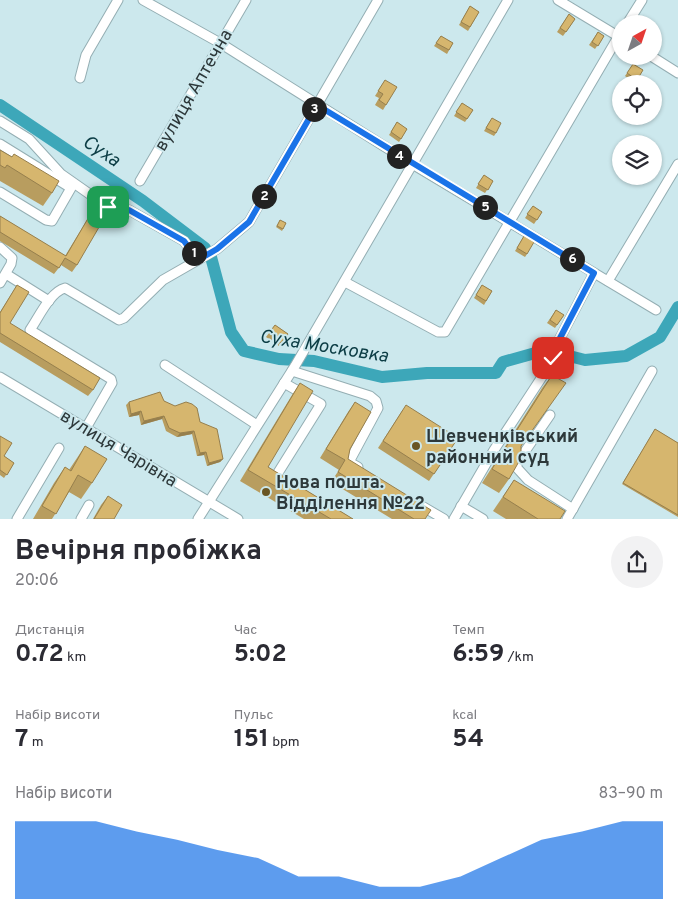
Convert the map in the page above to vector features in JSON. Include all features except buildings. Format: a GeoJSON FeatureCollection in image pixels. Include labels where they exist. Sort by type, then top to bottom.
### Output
{"type":"FeatureCollection","features":[{"type":"Feature","properties":{"kind":"street"},"geometry":{"type":"LineString","coordinates":[[80,78],[86,55],[118,0]]}},
{"type":"Feature","properties":{"kind":"street"},"geometry":{"type":"LineString","coordinates":[[142,0],[220,43],[414,165],[656,310]]}},
{"type":"Feature","properties":{"kind":"street","name":"вулиця Аптечна"},"geometry":{"type":"LineString","coordinates":[[140,181],[246,0]]}},
{"type":"Feature","properties":{"kind":"street"},"geometry":{"type":"LineString","coordinates":[[86,428],[112,383],[111,379],[30,330],[49,301],[59,290],[66,288],[119,320],[124,318],[163,280],[217,249],[249,222],[378,0]]}},
{"type":"Feature","properties":{"kind":"street"},"geometry":{"type":"LineString","coordinates":[[198,519],[345,282],[508,0]]}},
{"type":"Feature","properties":{"kind":"street"},"geometry":{"type":"LineString","coordinates":[[558,0],[612,31]]}},
{"type":"Feature","properties":{"kind":"street"},"geometry":{"type":"LineString","coordinates":[[633,15],[642,0]]}},
{"type":"Feature","properties":{"kind":"street"},"geometry":{"type":"LineString","coordinates":[[345,282],[443,333],[612,49]]}},
{"type":"Feature","properties":{"kind":"street"},"geometry":{"type":"LineString","coordinates":[[662,63],[678,73]]}},
{"type":"Feature","properties":{"kind":"street"},"geometry":{"type":"LineString","coordinates":[[0,121],[29,139],[72,185]]}},
{"type":"Feature","properties":{"kind":"street"},"geometry":{"type":"LineString","coordinates":[[0,144],[108,207],[117,210],[129,210],[184,241],[198,260]]}},
{"type":"Feature","properties":{"kind":"street"},"geometry":{"type":"LineString","coordinates":[[608,282],[678,164]]}},
{"type":"Feature","properties":{"kind":"street"},"geometry":{"type":"LineString","coordinates":[[0,192],[46,220],[52,221],[72,185]]}},
{"type":"Feature","properties":{"kind":"street"},"geometry":{"type":"LineString","coordinates":[[0,247],[12,258],[6,274],[0,283]]}},
{"type":"Feature","properties":{"kind":"street"},"geometry":{"type":"LineString","coordinates":[[454,519],[494,450],[556,353],[560,338],[594,273]]}},
{"type":"Feature","properties":{"kind":"street"},"geometry":{"type":"LineString","coordinates":[[6,274],[49,301]]}},
{"type":"Feature","properties":{"kind":"street"},"geometry":{"type":"LineString","coordinates":[[165,365],[257,425]]}},
{"type":"Feature","properties":{"kind":"street"},"geometry":{"type":"LineString","coordinates":[[293,368],[370,396],[376,401],[378,408],[350,462],[366,472]]}},
{"type":"Feature","properties":{"kind":"street"},"geometry":{"type":"LineString","coordinates":[[567,519],[652,371]]}},
{"type":"Feature","properties":{"kind":"street","name":"вулиця Чарівна"},"geometry":{"type":"LineString","coordinates":[[0,377],[238,519]]}},
{"type":"Feature","properties":{"kind":"street"},"geometry":{"type":"LineString","coordinates":[[284,383],[321,404],[276,476],[291,486]]}},
{"type":"Feature","properties":{"kind":"street"},"geometry":{"type":"LineString","coordinates":[[550,416],[518,463],[517,468],[528,480],[573,509]]}},
{"type":"Feature","properties":{"kind":"street"},"geometry":{"type":"LineString","coordinates":[[17,519],[59,448]]}},
{"type":"Feature","properties":{"kind":"street"},"geometry":{"type":"LineString","coordinates":[[409,498],[444,519]]}},
{"type":"Feature","properties":{"kind":"street"},"geometry":{"type":"LineString","coordinates":[[81,519],[89,505]]}},
{"type":"Feature","properties":{"kind":"street"},"geometry":{"type":"LineString","coordinates":[[461,506],[483,519]]}},
{"type":"Feature","properties":{"kind":"waterway","name":"Суха"},"geometry":{"type":"LineString","coordinates":[[0,105],[143,201],[205,248]]}},
{"type":"Feature","properties":{"kind":"waterway","name":"Суха Московка"},"geometry":{"type":"LineString","coordinates":[[211,257],[231,332],[244,351],[279,359],[314,361],[382,377],[427,373],[496,373],[503,362],[546,350],[585,360],[626,356],[660,337],[678,307]]}},
{"type":"Feature","properties":{"kind":"place","name":"Шевченківський районний суд"},"geometry":{"type":"Point","coordinates":[416,446]}},
{"type":"Feature","properties":{"kind":"place","name":"Нова пошта. Відділення №22"},"geometry":{"type":"Point","coordinates":[266,492]}},
{"type":"Feature","properties":{"kind":"route"},"geometry":{"type":"LineString","coordinates":[[108,207],[117,210],[129,210],[184,241],[191,247],[198,260],[217,249],[249,222],[317,105],[594,273],[560,338],[553,358]]}}]}
